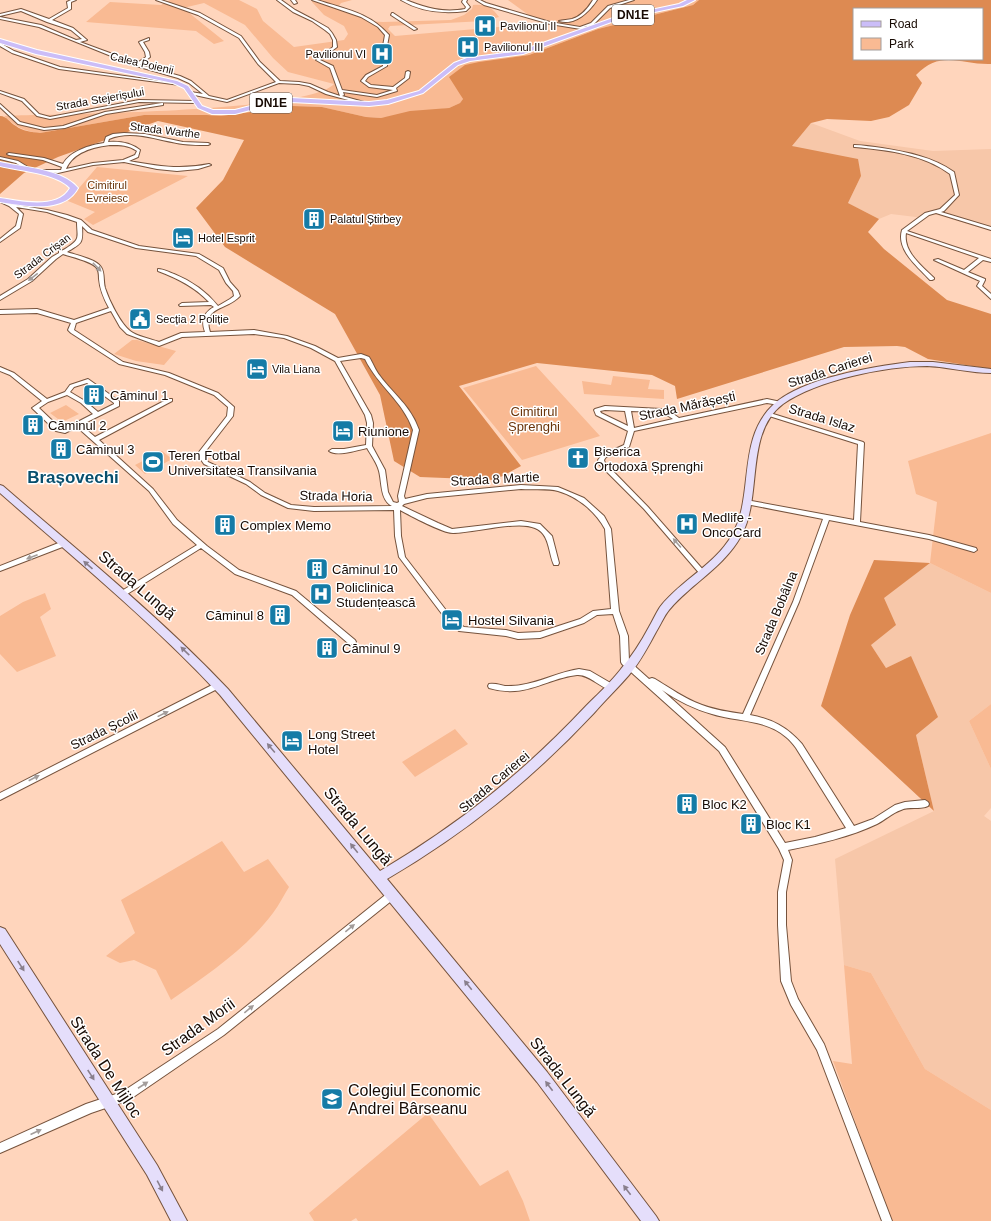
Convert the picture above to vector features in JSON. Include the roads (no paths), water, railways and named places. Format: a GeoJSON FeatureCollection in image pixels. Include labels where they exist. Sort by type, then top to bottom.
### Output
{"type":"FeatureCollection","features":[{"type":"Feature","properties":{"kind":"main road","name":"DN1E"},"geometry":{"type":"LineString","coordinates":[[196,102],[200,107],[207,111],[223,113],[291,100],[346,100],[363,103],[388,102],[414,95],[431,86],[456,64],[469,59],[521,53],[583,29],[625,17],[681,6],[692,0]]}},
{"type":"Feature","properties":{"kind":"main road","name":"Calea Poienii"},"geometry":{"type":"LineString","coordinates":[[1,43],[180,84],[191,93],[196,102]]}},
{"type":"Feature","properties":{"kind":"main road"},"geometry":{"type":"LineString","coordinates":[[0,164],[65,180],[72,184],[74,190],[68,196],[54,202],[42,204],[11,203],[0,200]]}},
{"type":"Feature","properties":{"kind":"main road","name":"Strada Carierei"},"geometry":{"type":"LineString","coordinates":[[379,878],[434,845],[503,793],[560,742],[630,666],[664,610],[702,572],[721,557],[733,542],[741,526],[756,443],[768,414],[779,403],[802,391],[855,374],[889,366],[926,364],[991,371]]}},
{"type":"Feature","properties":{"kind":"main road","name":"Strada Lungă"},"geometry":{"type":"LineString","coordinates":[[0,488],[63,544],[158,624],[218,685],[542,1077],[651,1221]]}},
{"type":"Feature","properties":{"kind":"main road","name":"Strada De Mijloc"},"geometry":{"type":"LineString","coordinates":[[0,933],[152,1170],[179,1221]]}},
{"type":"Feature","properties":{"kind":"street"},"geometry":{"type":"LineString","coordinates":[[48,21],[70,8],[69,2],[74,0]]}},
{"type":"Feature","properties":{"kind":"street"},"geometry":{"type":"LineString","coordinates":[[158,0],[199,14],[240,37],[259,63],[279,82]]}},
{"type":"Feature","properties":{"kind":"street"},"geometry":{"type":"LineString","coordinates":[[279,0],[295,12],[323,27],[331,35],[335,47],[318,60],[332,67],[341,93],[346,100]]}},
{"type":"Feature","properties":{"kind":"street"},"geometry":{"type":"LineString","coordinates":[[314,0],[357,12],[380,26],[388,38],[384,46],[386,66],[367,76],[363,81],[370,86],[394,88],[407,78],[408,72]]}},
{"type":"Feature","properties":{"kind":"street"},"geometry":{"type":"LineString","coordinates":[[403,0],[426,10],[434,11],[466,10],[468,7],[464,2],[465,0]]}},
{"type":"Feature","properties":{"kind":"street"},"geometry":{"type":"LineString","coordinates":[[478,0],[485,4],[545,22],[583,29],[592,24],[609,7],[632,0]]}},
{"type":"Feature","properties":{"kind":"street"},"geometry":{"type":"LineString","coordinates":[[545,22],[568,22],[576,19],[590,9],[595,0]]}},
{"type":"Feature","properties":{"kind":"street"},"geometry":{"type":"LineString","coordinates":[[0,16],[20,10],[75,31],[85,40],[72,40]]}},
{"type":"Feature","properties":{"kind":"street"},"geometry":{"type":"LineString","coordinates":[[392,14],[415,29]]}},
{"type":"Feature","properties":{"kind":"street"},"geometry":{"type":"LineString","coordinates":[[0,16],[40,26],[137,65],[185,80],[208,97]]}},
{"type":"Feature","properties":{"kind":"street"},"geometry":{"type":"LineString","coordinates":[[137,65],[148,57],[147,52],[141,42],[148,39]]}},
{"type":"Feature","properties":{"kind":"street","name":"Strada Stejerișului"},"geometry":{"type":"LineString","coordinates":[[1,43],[13,52],[59,68],[180,84]]}},
{"type":"Feature","properties":{"kind":"street"},"geometry":{"type":"LineString","coordinates":[[191,93],[224,101],[231,100],[279,82],[310,84],[327,93],[346,100]]}},
{"type":"Feature","properties":{"kind":"street"},"geometry":{"type":"LineString","coordinates":[[341,92],[377,96],[393,93],[396,90],[394,88]]}},
{"type":"Feature","properties":{"kind":"street","name":"Strada Stejerișului"},"geometry":{"type":"LineString","coordinates":[[0,92],[23,100],[38,115],[50,118],[139,101],[160,100],[188,103]]}},
{"type":"Feature","properties":{"kind":"street","name":"Strada Stejerișului"},"geometry":{"type":"LineString","coordinates":[[0,105],[19,123],[44,129],[64,127],[105,113],[137,107],[196,102]]}},
{"type":"Feature","properties":{"kind":"street","name":"Strada Warthe"},"geometry":{"type":"LineString","coordinates":[[64,168],[71,157],[91,147],[106,143],[107,138],[119,134],[155,137],[183,143],[208,144]]}},
{"type":"Feature","properties":{"kind":"street"},"geometry":{"type":"LineString","coordinates":[[0,158],[17,162],[25,169],[50,172],[64,168],[124,161],[137,156],[140,152],[139,149],[123,144],[106,143]]}},
{"type":"Feature","properties":{"kind":"street"},"geometry":{"type":"LineString","coordinates":[[855,146],[880,148],[903,153],[950,171],[954,178],[958,195],[942,210],[922,216],[904,231],[903,234],[906,251],[932,279]]}},
{"type":"Feature","properties":{"kind":"street"},"geometry":{"type":"LineString","coordinates":[[9,154],[44,159],[64,168]]}},
{"type":"Feature","properties":{"kind":"street"},"geometry":{"type":"LineString","coordinates":[[124,161],[170,170],[190,169],[209,165]]}},
{"type":"Feature","properties":{"kind":"street"},"geometry":{"type":"LineString","coordinates":[[0,241],[20,223],[21,214],[11,203]]}},
{"type":"Feature","properties":{"kind":"street","name":"Strada Crișan"},"geometry":{"type":"LineString","coordinates":[[11,203],[47,211],[79,221],[90,230],[138,247],[197,255],[221,268],[237,294],[233,300],[215,305]]}},
{"type":"Feature","properties":{"kind":"street"},"geometry":{"type":"LineString","coordinates":[[938,212],[991,229]]}},
{"type":"Feature","properties":{"kind":"street","name":"Strada Crișan"},"geometry":{"type":"LineString","coordinates":[[0,298],[30,280],[62,252],[79,241],[79,221]]}},
{"type":"Feature","properties":{"kind":"street"},"geometry":{"type":"LineString","coordinates":[[0,234],[14,230]]}},
{"type":"Feature","properties":{"kind":"street"},"geometry":{"type":"LineString","coordinates":[[904,231],[991,261]]}},
{"type":"Feature","properties":{"kind":"street"},"geometry":{"type":"LineString","coordinates":[[62,252],[82,258],[98,266],[101,272],[104,292],[112,309],[127,333],[158,344],[178,336],[254,332],[276,334],[313,347],[337,360],[369,418],[369,446],[382,470],[386,497],[391,503],[400,505],[452,531],[521,523],[538,526],[549,536],[556,563]]}},
{"type":"Feature","properties":{"kind":"street"},"geometry":{"type":"LineString","coordinates":[[965,272],[982,258]]}},
{"type":"Feature","properties":{"kind":"street"},"geometry":{"type":"LineString","coordinates":[[936,260],[983,280],[979,286],[991,297]]}},
{"type":"Feature","properties":{"kind":"street"},"geometry":{"type":"LineString","coordinates":[[160,270],[190,283],[203,292],[215,305]]}},
{"type":"Feature","properties":{"kind":"street"},"geometry":{"type":"LineString","coordinates":[[182,305],[215,305]]}},
{"type":"Feature","properties":{"kind":"street"},"geometry":{"type":"LineString","coordinates":[[208,334],[205,322],[206,317],[215,305]]}},
{"type":"Feature","properties":{"kind":"street"},"geometry":{"type":"LineString","coordinates":[[0,312],[37,311],[74,322],[112,309]]}},
{"type":"Feature","properties":{"kind":"street","name":"Strada Horia"},"geometry":{"type":"LineString","coordinates":[[74,322],[71,330],[73,332],[118,361],[171,375],[216,394],[227,402],[231,407],[232,413],[202,452],[202,457],[206,463],[248,483],[263,494],[290,507],[314,509],[400,505]]}},
{"type":"Feature","properties":{"kind":"street"},"geometry":{"type":"LineString","coordinates":[[337,360],[361,356],[367,358],[380,381],[406,407],[414,419],[416,430],[401,496],[398,536],[402,556],[450,620],[462,629],[518,636],[540,635],[582,621],[595,613],[615,611]]}},
{"type":"Feature","properties":{"kind":"street"},"geometry":{"type":"LineString","coordinates":[[0,369],[12,374],[46,400]]}},
{"type":"Feature","properties":{"kind":"street"},"geometry":{"type":"LineString","coordinates":[[88,381],[118,402],[116,405],[65,432],[58,430],[35,408],[46,400],[67,393],[72,386],[88,381]]}},
{"type":"Feature","properties":{"kind":"street"},"geometry":{"type":"LineString","coordinates":[[67,393],[83,402],[97,414]]}},
{"type":"Feature","properties":{"kind":"street"},"geometry":{"type":"LineString","coordinates":[[95,440],[170,400]]}},
{"type":"Feature","properties":{"kind":"street","name":"Strada Mărășești"},"geometry":{"type":"LineString","coordinates":[[702,572],[646,508],[602,464],[601,460],[604,456],[627,446],[631,430],[766,401],[779,403]]}},
{"type":"Feature","properties":{"kind":"street"},"geometry":{"type":"LineString","coordinates":[[631,430],[597,412],[602,408],[661,411],[670,414],[678,420]]}},
{"type":"Feature","properties":{"kind":"street"},"geometry":{"type":"LineString","coordinates":[[628,409],[631,430]]}},
{"type":"Feature","properties":{"kind":"street","name":"Strada Islaz"},"geometry":{"type":"LineString","coordinates":[[768,414],[861,442],[857,523]]}},
{"type":"Feature","properties":{"kind":"street"},"geometry":{"type":"LineString","coordinates":[[78,426],[151,490],[175,522],[201,545],[237,572],[294,593],[352,642]]}},
{"type":"Feature","properties":{"kind":"street"},"geometry":{"type":"LineString","coordinates":[[332,451],[344,451],[369,446]]}},
{"type":"Feature","properties":{"kind":"street","name":"Strada 8 Martie"},"geometry":{"type":"LineString","coordinates":[[400,505],[439,494],[521,487],[549,488],[575,495],[602,518],[608,529],[615,611],[624,636],[625,662],[630,666]]}},
{"type":"Feature","properties":{"kind":"street"},"geometry":{"type":"LineString","coordinates":[[746,502],[930,537],[974,550]]}},
{"type":"Feature","properties":{"kind":"street","name":"Strada Bobâlna"},"geometry":{"type":"LineString","coordinates":[[745,717],[796,602],[827,518]]}},
{"type":"Feature","properties":{"kind":"street"},"geometry":{"type":"LineString","coordinates":[[0,569],[63,544]]}},
{"type":"Feature","properties":{"kind":"street"},"geometry":{"type":"LineString","coordinates":[[122,594],[201,545]]}},
{"type":"Feature","properties":{"kind":"street"},"geometry":{"type":"LineString","coordinates":[[630,666],[722,749],[784,847],[788,860],[782,892],[782,925],[788,988],[794,1002],[821,1047],[887,1221]]}},
{"type":"Feature","properties":{"kind":"street"},"geometry":{"type":"LineString","coordinates":[[492,686],[503,690],[517,690],[579,672],[587,673],[611,687]]}},
{"type":"Feature","properties":{"kind":"street"},"geometry":{"type":"LineString","coordinates":[[640,674],[692,704],[714,712],[768,722],[789,733],[799,746],[852,830]]}},
{"type":"Feature","properties":{"kind":"street","name":"Strada Școlii"},"geometry":{"type":"LineString","coordinates":[[0,796],[218,685]]}},
{"type":"Feature","properties":{"kind":"street"},"geometry":{"type":"LineString","coordinates":[[784,847],[821,840],[852,830],[876,821],[902,804],[925,804]]}},
{"type":"Feature","properties":{"kind":"street","name":"Strada Morii"},"geometry":{"type":"LineString","coordinates":[[0,1148],[90,1108],[125,1096],[221,1032],[392,894]]}},
{"type":"Feature","properties":{"kind":"place","name":"Pavilionul II"},"geometry":{"type":"Point","coordinates":[485,26]}},
{"type":"Feature","properties":{"kind":"place","name":"Pavilionul III"},"geometry":{"type":"Point","coordinates":[468,47]}},
{"type":"Feature","properties":{"kind":"place","name":"Pavilionul VI"},"geometry":{"type":"Point","coordinates":[382,54]}},
{"type":"Feature","properties":{"kind":"place","name":"Palatul Știrbey"},"geometry":{"type":"Point","coordinates":[314,219]}},
{"type":"Feature","properties":{"kind":"place","name":"Hotel Esprit"},"geometry":{"type":"Point","coordinates":[183,238]}},
{"type":"Feature","properties":{"kind":"place","name":"Secția 2 Poliție"},"geometry":{"type":"Point","coordinates":[140,319]}},
{"type":"Feature","properties":{"kind":"place","name":"Vila Liana"},"geometry":{"type":"Point","coordinates":[257,369]}},
{"type":"Feature","properties":{"kind":"place","name":"Căminul 1"},"geometry":{"type":"Point","coordinates":[94,395]}},
{"type":"Feature","properties":{"kind":"place","name":"Căminul 2"},"geometry":{"type":"Point","coordinates":[33,425]}},
{"type":"Feature","properties":{"kind":"place","name":"Riunione"},"geometry":{"type":"Point","coordinates":[343,431]}},
{"type":"Feature","properties":{"kind":"place","name":"Căminul 3"},"geometry":{"type":"Point","coordinates":[61,449]}},
{"type":"Feature","properties":{"kind":"place","name":"Biserica Ortodoxă Șprenghi"},"geometry":{"type":"Point","coordinates":[578,458]}},
{"type":"Feature","properties":{"kind":"place","name":"Teren Fotbal Universitatea Transilvania"},"geometry":{"type":"Point","coordinates":[153,462]}},
{"type":"Feature","properties":{"kind":"place","name":"Medlife - OncoCard"},"geometry":{"type":"Point","coordinates":[687,524]}},
{"type":"Feature","properties":{"kind":"place","name":"Complex Memo"},"geometry":{"type":"Point","coordinates":[225,525]}},
{"type":"Feature","properties":{"kind":"place","name":"Căminul 10"},"geometry":{"type":"Point","coordinates":[317,569]}},
{"type":"Feature","properties":{"kind":"place","name":"Policlinica Studențească"},"geometry":{"type":"Point","coordinates":[321,594]}},
{"type":"Feature","properties":{"kind":"place","name":"Căminul 8"},"geometry":{"type":"Point","coordinates":[280,615]}},
{"type":"Feature","properties":{"kind":"place","name":"Hostel Silvania"},"geometry":{"type":"Point","coordinates":[452,620]}},
{"type":"Feature","properties":{"kind":"place","name":"Căminul 9"},"geometry":{"type":"Point","coordinates":[327,648]}},
{"type":"Feature","properties":{"kind":"place","name":"Long Street Hotel"},"geometry":{"type":"Point","coordinates":[292,741]}},
{"type":"Feature","properties":{"kind":"place","name":"Bloc K2"},"geometry":{"type":"Point","coordinates":[687,804]}},
{"type":"Feature","properties":{"kind":"place","name":"Bloc K1"},"geometry":{"type":"Point","coordinates":[751,824]}},
{"type":"Feature","properties":{"kind":"place","name":"Colegiul Economic Andrei Bârseanu"},"geometry":{"type":"Point","coordinates":[332,1099]}},
{"type":"Feature","properties":{"kind":"district","name":"Brașovechi"},"geometry":{"type":"Point","coordinates":[73,477]}},
{"type":"Feature","properties":{"kind":"park label","name":"Cimitirul Evreiesc"},"geometry":{"type":"Point","coordinates":[107,191]}},
{"type":"Feature","properties":{"kind":"park label","name":"Cimitirul Șprenghi"},"geometry":{"type":"Point","coordinates":[534,418]}}]}
